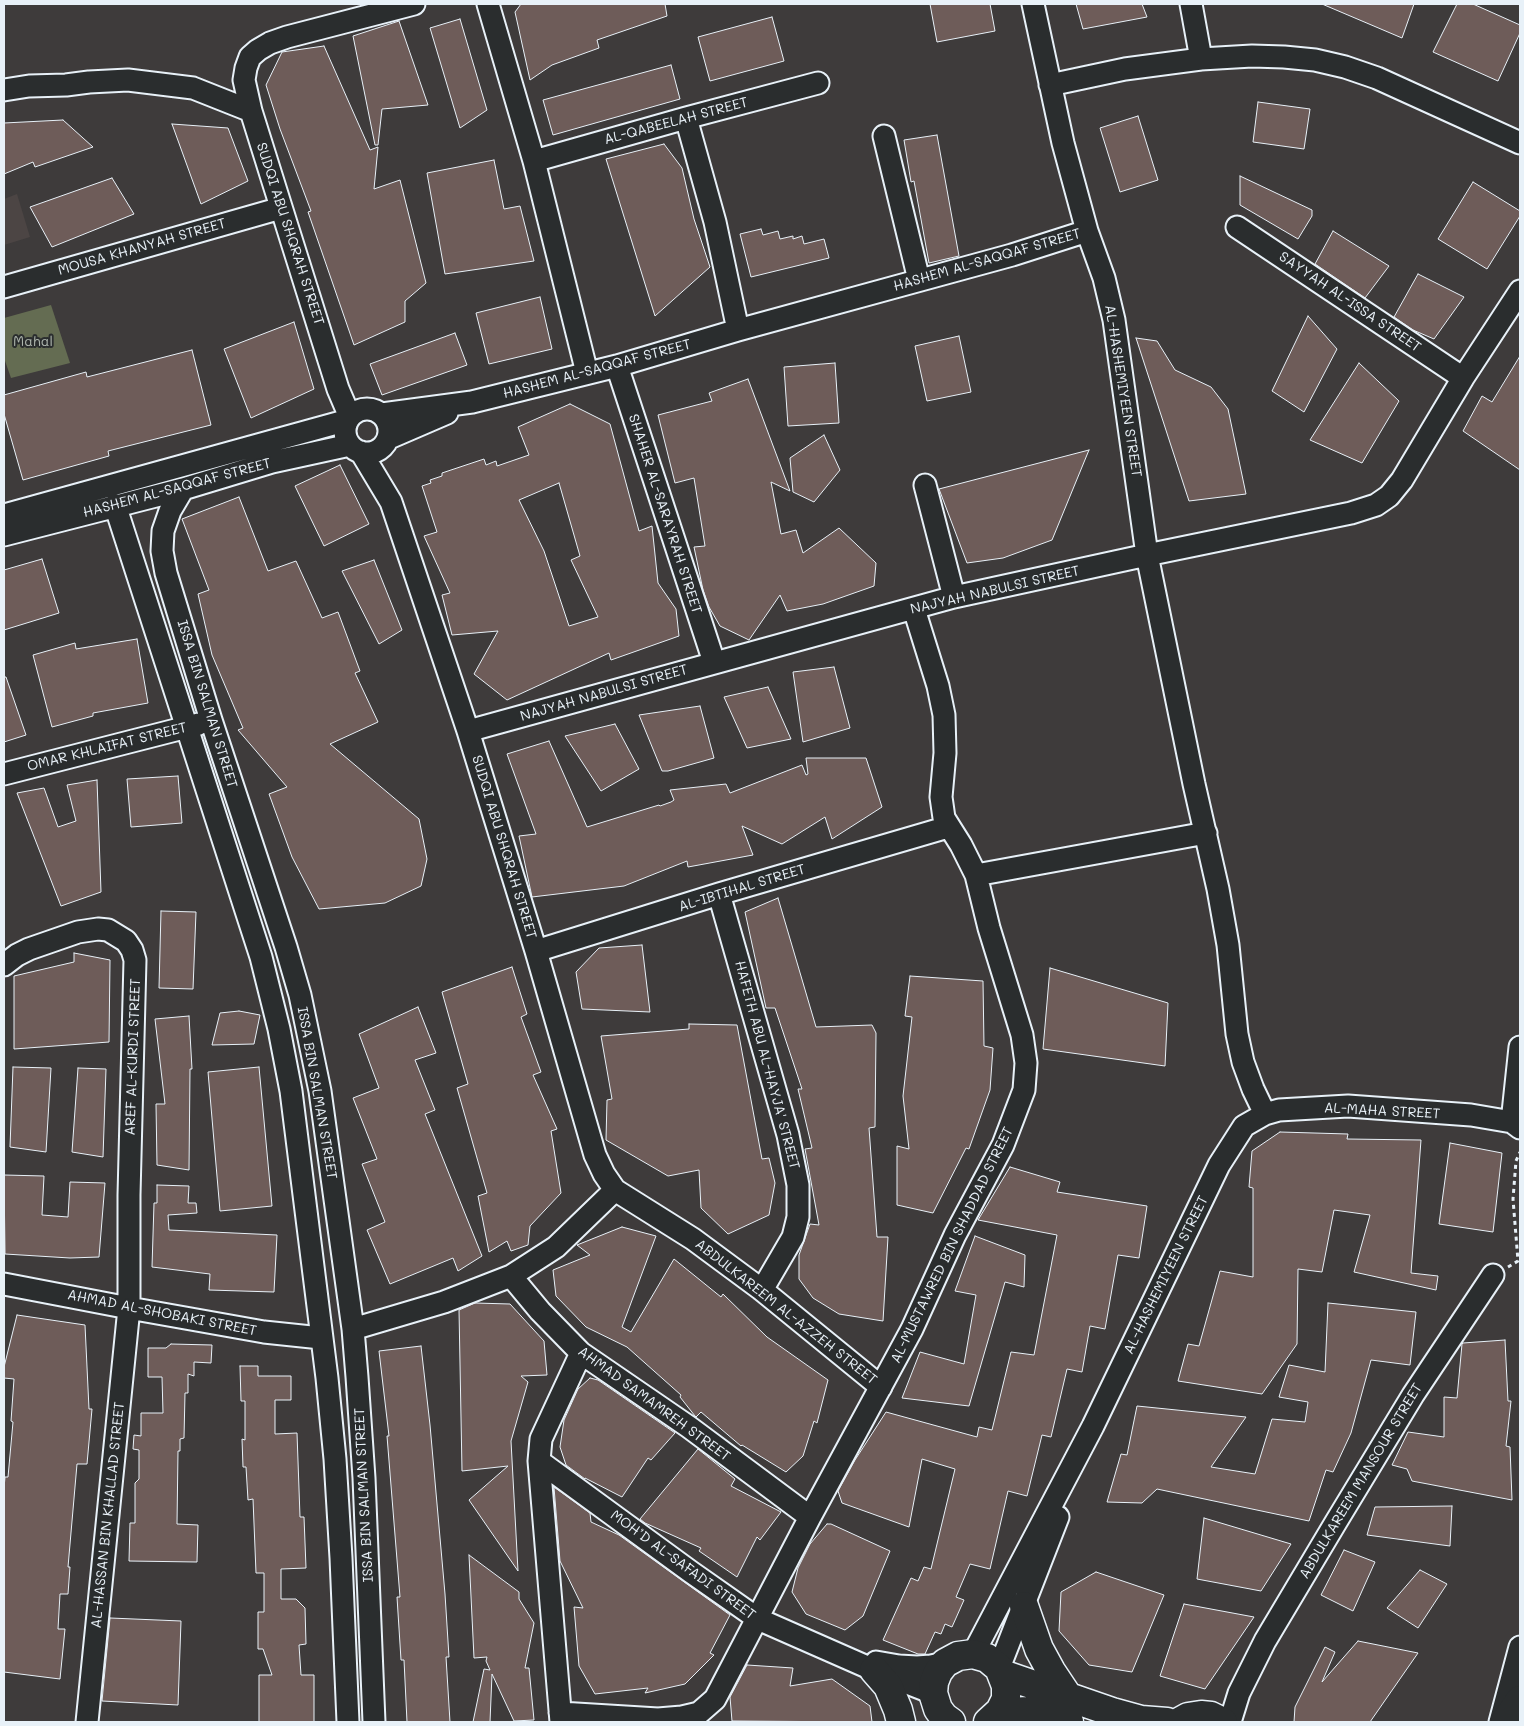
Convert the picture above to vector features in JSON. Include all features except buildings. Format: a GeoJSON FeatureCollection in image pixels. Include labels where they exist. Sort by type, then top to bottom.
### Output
{"type":"FeatureCollection","features":[{"type":"Feature","properties":{"kind":"main road"},"geometry":{"type":"LineString","coordinates":[[1024,1606],[1039,1649],[1066,1695]]}},
{"type":"Feature","properties":{"kind":"main road"},"geometry":{"type":"LineString","coordinates":[[951,1722],[938,1709],[929,1705],[934,1682],[938,1672],[945,1663],[958,1656],[972,1654],[988,1658],[1001,1671],[1112,1712],[1140,1720],[1167,1722]]}},
{"type":"Feature","properties":{"kind":"main road"},"geometry":{"type":"LineString","coordinates":[[874,1670],[888,1686],[898,1710],[900,1722]]}},
{"type":"Feature","properties":{"kind":"main road"},"geometry":{"type":"LineString","coordinates":[[990,1721],[1000,1711],[1006,1699],[1006,1686],[1001,1671]]}},
{"type":"Feature","properties":{"kind":"main road"},"geometry":{"type":"LineString","coordinates":[[1505,1722],[1520,1700]]}},
{"type":"Feature","properties":{"kind":"main road"},"geometry":{"type":"LineString","coordinates":[[990,1721],[1012,1712],[1027,1711],[1041,1712],[1069,1722]]}},
{"type":"Feature","properties":{"kind":"street"},"geometry":{"type":"LineString","coordinates":[[251,111],[244,80],[250,57],[258,50],[287,37],[414,4]]}},
{"type":"Feature","properties":{"kind":"street"},"geometry":{"type":"LineString","coordinates":[[488,4],[534,161],[587,373]]}},
{"type":"Feature","properties":{"kind":"street"},"geometry":{"type":"LineString","coordinates":[[1033,4],[1050,86],[1125,69],[1201,59],[1252,56],[1315,60],[1345,67],[1377,78],[1520,143]]}},
{"type":"Feature","properties":{"kind":"street"},"geometry":{"type":"LineString","coordinates":[[1191,4],[1201,59]]}},
{"type":"Feature","properties":{"kind":"street"},"geometry":{"type":"LineString","coordinates":[[4,90],[29,86],[128,80],[193,88],[251,111]]}},
{"type":"Feature","properties":{"kind":"street","name":"AL-QABEELAH STREET"},"geometry":{"type":"LineString","coordinates":[[534,161],[818,83]]}},
{"type":"Feature","properties":{"kind":"street","name":"HASHEM AL-SAQQAF STREET"},"geometry":{"type":"LineString","coordinates":[[4,515],[361,415],[472,402],[617,366],[738,330],[1012,255],[1087,231],[1050,86]]}},
{"type":"Feature","properties":{"kind":"street","name":"SUDQI ABU SHQRAH STREET"},"geometry":{"type":"LineString","coordinates":[[251,111],[330,358],[351,386],[361,415]]}},
{"type":"Feature","properties":{"kind":"street"},"geometry":{"type":"LineString","coordinates":[[686,118],[715,222],[738,330]]}},
{"type":"Feature","properties":{"kind":"street"},"geometry":{"type":"LineString","coordinates":[[884,136],[919,280]]}},
{"type":"Feature","properties":{"kind":"street","name":"MOUSA KHANYAH STREET"},"geometry":{"type":"LineString","coordinates":[[4,287],[281,208]]}},
{"type":"Feature","properties":{"kind":"street","name":"SAYYAH AL-ISSA STREET"},"geometry":{"type":"LineString","coordinates":[[1237,227],[1463,378]]}},
{"type":"Feature","properties":{"kind":"street","name":"AL-HASHEMIYEEN STREET"},"geometry":{"type":"LineString","coordinates":[[1087,231],[1104,278],[1114,320],[1147,555],[1228,945],[1236,1034],[1246,1071],[1265,1114]]}},
{"type":"Feature","properties":{"kind":"street","name":"NAJYAH NABULSI STREET"},"geometry":{"type":"LineString","coordinates":[[468,731],[714,662],[954,598],[1147,555],[1337,516],[1376,505],[1389,496],[1402,480],[1463,378],[1520,291]]}},
{"type":"Feature","properties":{"kind":"street","name":"SHAHER AL-SARAYRAH STREET"},"geometry":{"type":"LineString","coordinates":[[617,366],[714,662]]}},
{"type":"Feature","properties":{"kind":"street","name":"HASHEM AL-SAQQAF STREET"},"geometry":{"type":"LineString","coordinates":[[386,442],[472,402]]}},
{"type":"Feature","properties":{"kind":"street"},"geometry":{"type":"LineString","coordinates":[[361,415],[388,421],[390,430],[386,442],[377,451],[369,453],[356,449],[345,433],[361,415]]}},
{"type":"Feature","properties":{"kind":"street","name":"SUDQI ABU SHQRAH STREET"},"geometry":{"type":"LineString","coordinates":[[386,442],[391,502],[468,731],[536,951],[595,1155],[604,1174],[615,1190]]}},
{"type":"Feature","properties":{"kind":"street","name":"SUDQI ABU SHQRAH STREET"},"geometry":{"type":"LineString","coordinates":[[356,449],[391,502]]}},
{"type":"Feature","properties":{"kind":"street","name":"HASHEM AL-SAQQAF STREET"},"geometry":{"type":"LineString","coordinates":[[4,535],[183,488],[272,462],[356,449]]}},
{"type":"Feature","properties":{"kind":"street"},"geometry":{"type":"LineString","coordinates":[[924,485],[954,598]]}},
{"type":"Feature","properties":{"kind":"street","name":"ISSA BIN SALMAN STREET"},"geometry":{"type":"LineString","coordinates":[[183,488],[170,511],[163,531],[162,551],[166,573],[211,720],[300,995],[323,1115],[353,1329],[364,1478],[374,1722]]}},
{"type":"Feature","properties":{"kind":"street","name":"ISSA BIN SALMAN STREET"},"geometry":{"type":"LineString","coordinates":[[115,505],[261,957],[280,1029],[294,1117],[327,1378],[335,1459],[348,1722]]}},
{"type":"Feature","properties":{"kind":"street","name":"AL-MUSTAWRED BIN SHADDAD STREET"},"geometry":{"type":"LineString","coordinates":[[561,1718],[658,1719],[682,1717],[699,1713],[715,1699],[810,1517],[912,1329],[955,1235],[1003,1145],[1024,1090],[1026,1063],[1022,1035],[989,928],[976,875],[961,845],[944,818],[941,797],[945,754],[944,715],[938,686],[914,609]]}},
{"type":"Feature","properties":{"kind":"street","name":"OMAR KHLAIFAT STREET"},"geometry":{"type":"LineString","coordinates":[[4,774],[211,720]]}},
{"type":"Feature","properties":{"kind":"street","name":"AL-IBTIHAL STREET"},"geometry":{"type":"LineString","coordinates":[[536,951],[719,894],[948,827]]}},
{"type":"Feature","properties":{"kind":"street"},"geometry":{"type":"LineString","coordinates":[[976,875],[1206,833]]}},
{"type":"Feature","properties":{"kind":"street","name":"HAFETH ABU AL-HAYJA' STREET"},"geometry":{"type":"LineString","coordinates":[[719,894],[788,1135],[798,1184],[798,1217],[793,1237],[762,1290]]}},
{"type":"Feature","properties":{"kind":"street","name":"AREF AL-KURDI STREET"},"geometry":{"type":"LineString","coordinates":[[4,965],[29,949],[87,930],[98,929],[113,932],[126,940],[132,950],[135,960],[135,973],[129,1195],[129,1308]]}},
{"type":"Feature","properties":{"kind":"street"},"geometry":{"type":"LineString","coordinates":[[1516,1125],[1520,1048]]}},
{"type":"Feature","properties":{"kind":"street","name":"AL-MAHA STREET"},"geometry":{"type":"LineString","coordinates":[[1244,1126],[1265,1114],[1279,1110],[1348,1106],[1471,1115],[1516,1125]]}},
{"type":"Feature","properties":{"kind":"street"},"geometry":{"type":"LineString","coordinates":[[294,1117],[323,1115]]}},
{"type":"Feature","properties":{"kind":"street","name":"AL-HASHEMIYEEN STREET"},"geometry":{"type":"LineString","coordinates":[[972,1654],[1093,1426],[1219,1165],[1244,1126]]}},
{"type":"Feature","properties":{"kind":"street"},"geometry":{"type":"LineString","coordinates":[[353,1329],[444,1302],[511,1276],[556,1247],[615,1190]]}},
{"type":"Feature","properties":{"kind":"street","name":"ABDULKAREEM AL-AZZEH STREET"},"geometry":{"type":"LineString","coordinates":[[615,1190],[693,1239],[762,1290],[881,1387]]}},
{"type":"Feature","properties":{"kind":"street","name":"ABDULKAREEM MANSOUR STREET"},"geometry":{"type":"LineString","coordinates":[[1230,1722],[1239,1693],[1265,1641],[1413,1395],[1493,1275]]}},
{"type":"Feature","properties":{"kind":"street","name":"AHMAD SAMAMREH STREET"},"geometry":{"type":"LineString","coordinates":[[511,1276],[540,1311],[581,1353],[689,1427],[810,1517]]}},
{"type":"Feature","properties":{"kind":"street","name":"AHMAD AL-SHOBAKI STREET"},"geometry":{"type":"LineString","coordinates":[[4,1284],[264,1332],[321,1338]]}},
{"type":"Feature","properties":{"kind":"street","name":"AL-HASSAN BIN KHALLAD STREET"},"geometry":{"type":"LineString","coordinates":[[87,1722],[129,1308]]}},
{"type":"Feature","properties":{"kind":"street"},"geometry":{"type":"LineString","coordinates":[[561,1718],[539,1461],[541,1439],[581,1353]]}},
{"type":"Feature","properties":{"kind":"street","name":"AL-HASHEMIYEEN STREET"},"geometry":{"type":"LineString","coordinates":[[1001,1671],[1093,1426]]}},
{"type":"Feature","properties":{"kind":"street","name":"MOH’D AL-SAFADI STREET"},"geometry":{"type":"LineString","coordinates":[[539,1461],[758,1619],[874,1670],[929,1705]]}},
{"type":"Feature","properties":{"kind":"street"},"geometry":{"type":"LineString","coordinates":[[1500,1722],[1520,1647]]}},
{"type":"Feature","properties":{"kind":"street","name":"MOH’D AL-SAFADI STREET"},"geometry":{"type":"LineString","coordinates":[[837,1654],[899,1666],[931,1666],[945,1663]]}},
{"type":"Feature","properties":{"kind":"street"},"geometry":{"type":"LineString","coordinates":[[1201,1720],[1239,1693]]}},
{"type":"Feature","properties":{"kind":"path"},"geometry":{"type":"LineString","coordinates":[[1493,1275],[1518,1260],[1513,1199],[1516,1162],[1520,1152]]}},
{"type":"Feature","properties":{"kind":"shaded area"},"geometry":{"type":"Polygon","coordinates":[[[17,194],[30,237],[4,245],[4,199],[17,194]]]}},
{"type":"Feature","properties":{"kind":"green space","name":"Mahal"},"geometry":{"type":"Polygon","coordinates":[[[51,305],[70,363],[11,378],[4,358],[4,318],[51,305]]]}}]}
